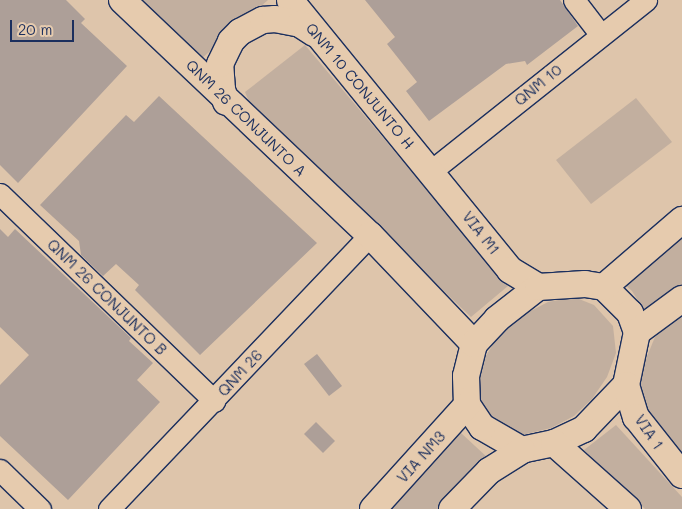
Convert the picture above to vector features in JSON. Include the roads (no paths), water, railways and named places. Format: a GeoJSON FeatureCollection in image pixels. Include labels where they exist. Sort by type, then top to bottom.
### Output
{"type":"FeatureCollection","features":[{"type":"Feature","properties":{"kind":"main road","name":"QNM 26 CONJUNTO A"},"geometry":{"type":"LineString","coordinates":[[122,0],[226,102],[370,235]]}},
{"type":"Feature","properties":{"kind":"main road","name":"QNM 10 CONJUNTO H"},"geometry":{"type":"LineString","coordinates":[[290,0],[320,39],[431,171]]}},
{"type":"Feature","properties":{"kind":"main road"},"geometry":{"type":"LineString","coordinates":[[226,102],[222,90],[220,64],[231,41],[248,26],[263,20],[288,20],[306,27],[320,39]]}},
{"type":"Feature","properties":{"kind":"main road","name":"VIA M1"},"geometry":{"type":"LineString","coordinates":[[431,171],[510,270],[538,287]]}},
{"type":"Feature","properties":{"kind":"main road"},"geometry":{"type":"LineString","coordinates":[[522,450],[482,427],[467,405],[466,376],[474,344],[497,319],[538,287],[604,287],[682,220]]}},
{"type":"Feature","properties":{"kind":"main road"},"geometry":{"type":"LineString","coordinates":[[370,235],[474,344]]}},
{"type":"Feature","properties":{"kind":"main road"},"geometry":{"type":"LineString","coordinates":[[452,509],[489,471],[522,450],[554,443],[596,420],[626,385],[637,332],[630,313],[604,287]]}},
{"type":"Feature","properties":{"kind":"main road"},"geometry":{"type":"LineString","coordinates":[[637,332],[682,298]]}},
{"type":"Feature","properties":{"kind":"main road","name":"VIA 1"},"geometry":{"type":"LineString","coordinates":[[626,385],[636,417],[682,475]]}},
{"type":"Feature","properties":{"kind":"main road","name":"VIA NM3"},"geometry":{"type":"LineString","coordinates":[[373,509],[467,405]]}},
{"type":"Feature","properties":{"kind":"main road"},"geometry":{"type":"LineString","coordinates":[[554,443],[628,509]]}},
{"type":"Feature","properties":{"kind":"street"},"geometry":{"type":"LineString","coordinates":[[574,0],[601,35]]}},
{"type":"Feature","properties":{"kind":"street","name":"QNM 10"},"geometry":{"type":"LineString","coordinates":[[431,171],[646,0]]}},
{"type":"Feature","properties":{"kind":"street","name":"QNM 26 CONJUNTO B"},"geometry":{"type":"LineString","coordinates":[[0,194],[214,401]]}},
{"type":"Feature","properties":{"kind":"street","name":"QNM 26"},"geometry":{"type":"LineString","coordinates":[[109,509],[214,401],[370,235]]}},
{"type":"Feature","properties":{"kind":"street"},"geometry":{"type":"LineString","coordinates":[[0,470],[40,509]]}}]}
